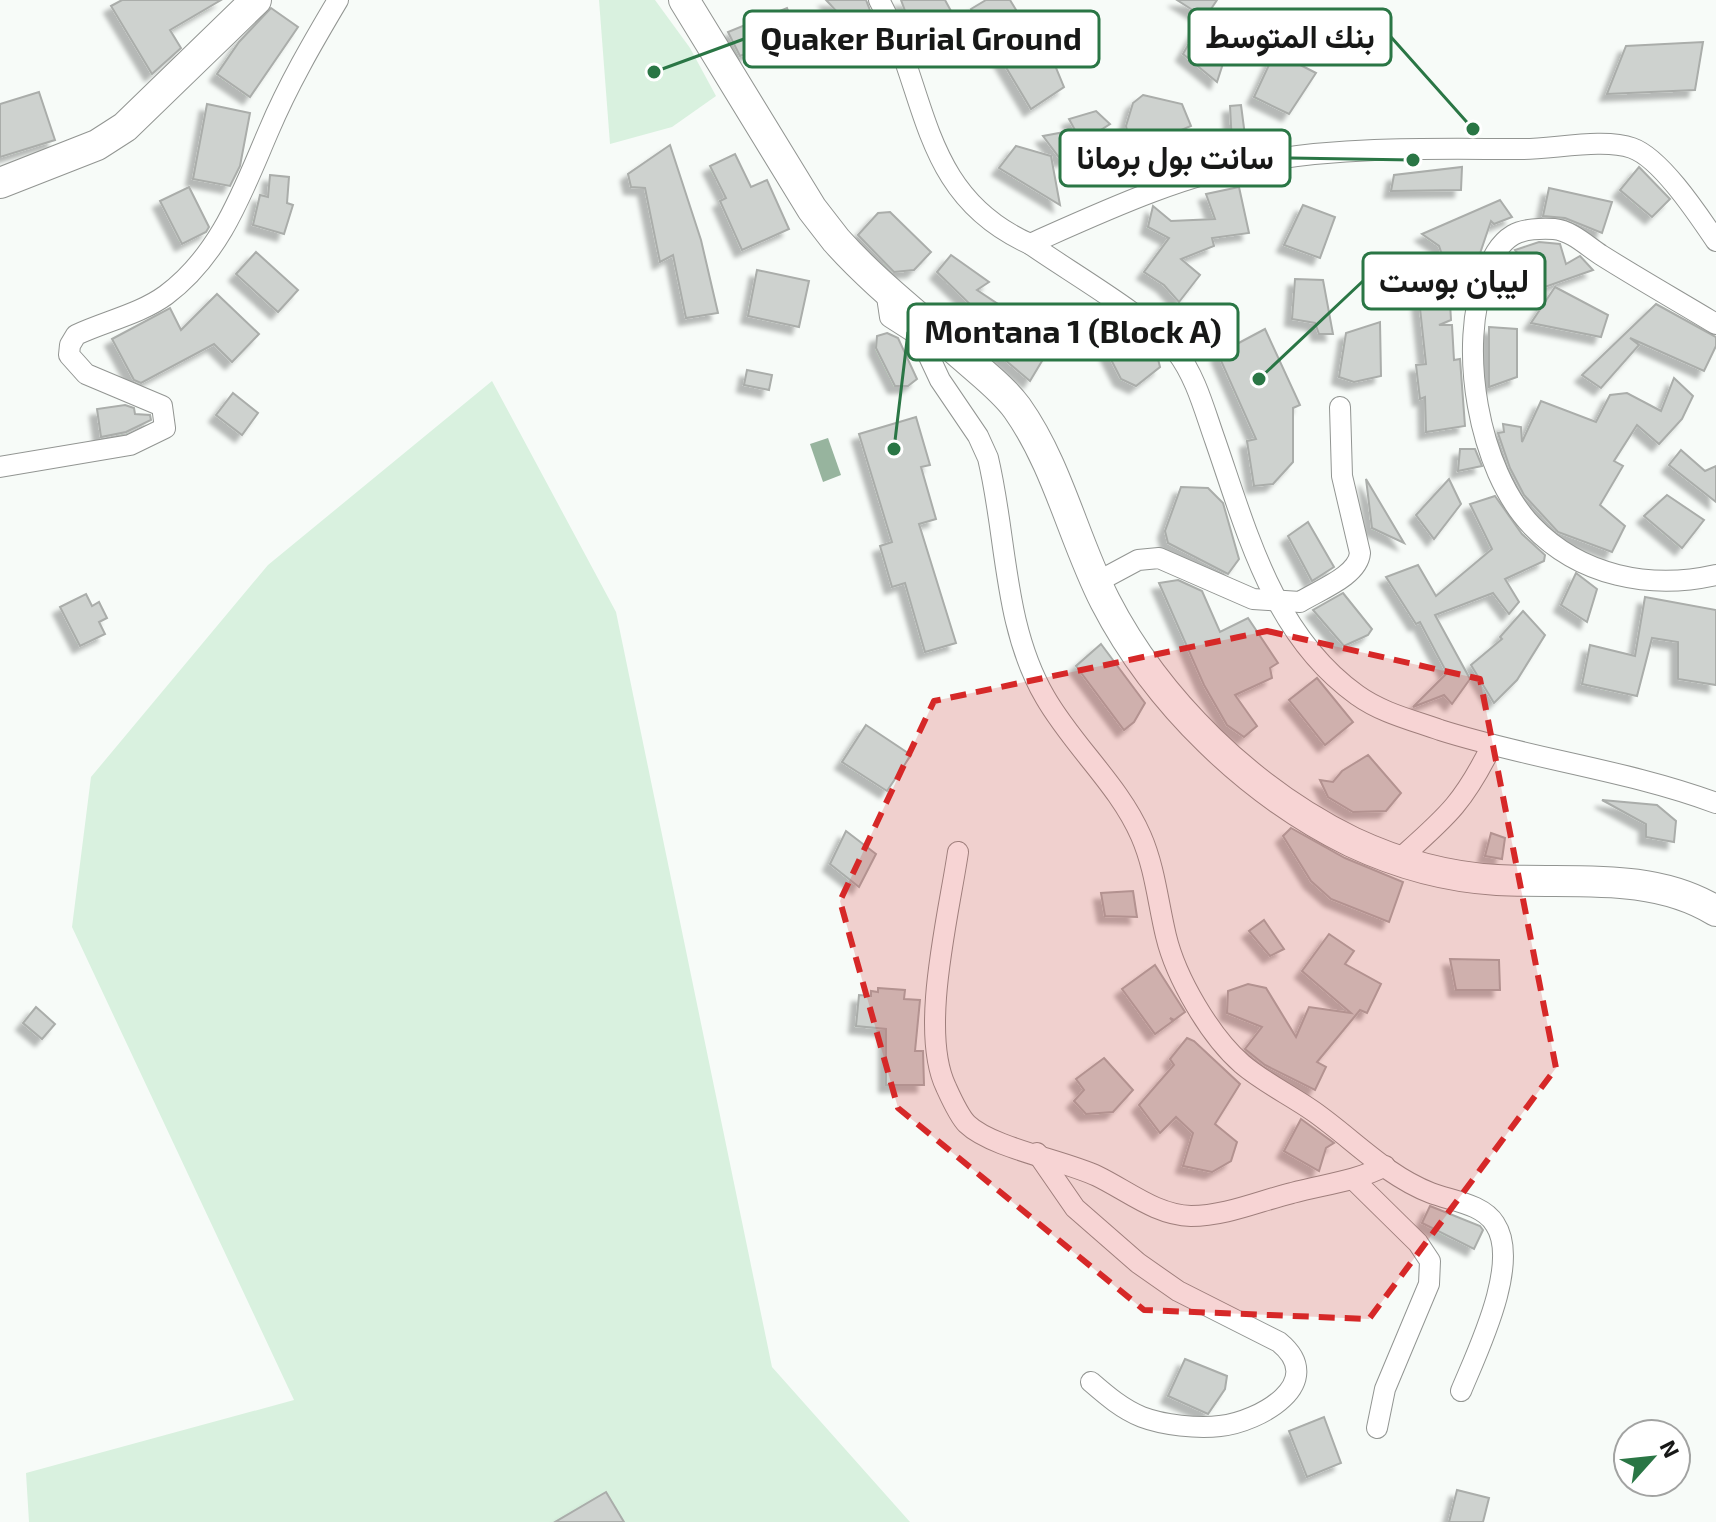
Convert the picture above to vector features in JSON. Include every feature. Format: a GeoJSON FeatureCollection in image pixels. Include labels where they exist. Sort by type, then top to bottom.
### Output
{"type":"FeatureCollection","features":[{"type":"Feature","properties":{"kind":"main road"},"geometry":{"type":"LineString","coordinates":[[0,183],[97,145],[125,127],[256,0]]}},
{"type":"Feature","properties":{"kind":"main road"},"geometry":{"type":"LineString","coordinates":[[684,0],[812,209],[856,262],[1001,390],[1016,408],[1045,457],[1097,582],[1135,650],[1217,748],[1261,785],[1349,840],[1396,862],[1497,880],[1567,880],[1642,887],[1681,895],[1716,911]]}},
{"type":"Feature","properties":{"kind":"street"},"geometry":{"type":"LineString","coordinates":[[0,467],[130,445],[165,428],[162,406],[86,374],[69,355],[70,345],[76,335],[165,296],[201,264],[253,171],[303,58],[338,0]]}},
{"type":"Feature","properties":{"kind":"street"},"geometry":{"type":"LineString","coordinates":[[879,0],[940,157],[958,189],[982,216],[1030,244],[1175,349],[1200,395],[1244,525],[1296,637],[1357,695],[1385,712],[1492,745],[1656,784],[1716,803]]}},
{"type":"Feature","properties":{"kind":"street"},"geometry":{"type":"LineString","coordinates":[[1030,244],[1179,183],[1261,161],[1324,152],[1558,149],[1610,144],[1633,148],[1647,158],[1676,187],[1716,241]]}},
{"type":"Feature","properties":{"kind":"street"},"geometry":{"type":"LineString","coordinates":[[1716,324],[1566,232],[1527,230],[1513,235],[1492,257],[1475,312],[1472,354],[1490,455],[1530,525],[1587,566],[1622,577],[1686,581],[1716,575]]}},
{"type":"Feature","properties":{"kind":"street"},"geometry":{"type":"LineString","coordinates":[[886,290],[890,317],[915,333],[940,380],[978,436],[988,458],[1012,602],[1029,663],[1045,697],[1127,809],[1140,834],[1151,861],[1167,940],[1206,1023],[1244,1066],[1312,1110],[1365,1155],[1417,1187],[1485,1214],[1500,1234],[1502,1270],[1485,1332],[1461,1391]]}},
{"type":"Feature","properties":{"kind":"street"},"geometry":{"type":"LineString","coordinates":[[1097,582],[1138,560],[1159,558],[1253,599],[1300,602],[1359,562],[1359,544],[1342,476],[1340,407]]}},
{"type":"Feature","properties":{"kind":"street"},"geometry":{"type":"LineString","coordinates":[[1396,862],[1455,810],[1467,794],[1492,745]]}},
{"type":"Feature","properties":{"kind":"street"},"geometry":{"type":"LineString","coordinates":[[958,852],[935,1007],[937,1059],[945,1085],[967,1124],[1000,1141],[1095,1175],[1162,1211],[1188,1216],[1217,1213],[1294,1192],[1355,1181],[1385,1166]]}},
{"type":"Feature","properties":{"kind":"street"},"geometry":{"type":"LineString","coordinates":[[1037,1153],[1075,1208],[1106,1237],[1178,1291],[1279,1342],[1289,1352],[1296,1372],[1289,1390],[1278,1404],[1245,1420],[1214,1427],[1142,1417],[1091,1382]]}},
{"type":"Feature","properties":{"kind":"street"},"geometry":{"type":"LineString","coordinates":[[1355,1181],[1424,1250],[1430,1261],[1429,1284],[1385,1389],[1377,1428]]}},
{"type":"Feature","properties":{"kind":"highlighted area"},"geometry":{"type":"Polygon","coordinates":[[[1267,631],[1480,679],[1556,1068],[1369,1319],[1144,1310],[898,1108],[840,901],[934,701],[1267,631]]]}},
{"type":"Feature","properties":{"kind":"shaded area"},"geometry":{"type":"Polygon","coordinates":[[[599,0],[655,0],[690,48],[716,96],[672,127],[610,144],[599,0]]]}},
{"type":"Feature","properties":{"kind":"shaded area"},"geometry":{"type":"Polygon","coordinates":[[[492,381],[616,612],[772,1367],[910,1522],[29,1522],[26,1473],[294,1400],[72,927],[91,777],[268,565],[492,381]]]}},
{"type":"Feature","properties":{"kind":"shaded area"},"geometry":{"type":"Polygon","coordinates":[[[828,438],[841,475],[823,482],[810,444],[828,438]]]}},
{"type":"Feature","properties":{"kind":"building"},"geometry":{"type":"Polygon","coordinates":[[[122,0],[221,0],[170,30],[181,48],[152,74],[111,6],[122,0]]]}},
{"type":"Feature","properties":{"kind":"building"},"geometry":{"type":"Polygon","coordinates":[[[826,0],[866,0],[871,13],[851,27],[826,0]]]}},
{"type":"Feature","properties":{"kind":"building"},"geometry":{"type":"Polygon","coordinates":[[[901,0],[945,0],[957,22],[920,51],[901,0]]]}},
{"type":"Feature","properties":{"kind":"building"},"geometry":{"type":"Polygon","coordinates":[[[986,0],[1010,0],[1021,18],[1033,12],[1064,87],[1031,109],[971,9],[986,0]]]}},
{"type":"Feature","properties":{"kind":"building"},"geometry":{"type":"Polygon","coordinates":[[[1177,0],[1217,0],[1205,18],[1177,0]]]}},
{"type":"Feature","properties":{"kind":"building"},"geometry":{"type":"Polygon","coordinates":[[[271,8],[298,27],[250,97],[217,74],[239,42],[271,8]]]}},
{"type":"Feature","properties":{"kind":"building"},"geometry":{"type":"Polygon","coordinates":[[[787,8],[797,33],[740,56],[728,32],[787,8]]]}},
{"type":"Feature","properties":{"kind":"building"},"geometry":{"type":"Polygon","coordinates":[[[1200,24],[1228,48],[1217,82],[1183,54],[1200,24]]]}},
{"type":"Feature","properties":{"kind":"building"},"geometry":{"type":"Polygon","coordinates":[[[1703,42],[1695,90],[1607,94],[1626,46],[1703,42]]]}},
{"type":"Feature","properties":{"kind":"building"},"geometry":{"type":"Polygon","coordinates":[[[1275,52],[1316,73],[1289,114],[1254,97],[1275,52]]]}},
{"type":"Feature","properties":{"kind":"building"},"geometry":{"type":"Polygon","coordinates":[[[39,92],[55,140],[0,157],[0,104],[39,92]]]}},
{"type":"Feature","properties":{"kind":"building"},"geometry":{"type":"Polygon","coordinates":[[[1143,95],[1182,104],[1191,126],[1131,151],[1126,126],[1133,103],[1143,95]]]}},
{"type":"Feature","properties":{"kind":"building"},"geometry":{"type":"Polygon","coordinates":[[[207,104],[250,113],[240,166],[230,186],[193,179],[207,104]]]}},
{"type":"Feature","properties":{"kind":"building"},"geometry":{"type":"Polygon","coordinates":[[[1241,105],[1247,151],[1199,163],[1197,155],[1232,144],[1230,106],[1241,105]]]}},
{"type":"Feature","properties":{"kind":"building"},"geometry":{"type":"Polygon","coordinates":[[[1096,111],[1110,124],[1079,144],[1085,152],[1061,160],[1043,136],[1075,130],[1069,119],[1096,111]]]}},
{"type":"Feature","properties":{"kind":"building"},"geometry":{"type":"Polygon","coordinates":[[[670,145],[701,240],[718,313],[686,318],[673,255],[660,262],[645,188],[631,187],[628,174],[670,145]]]}},
{"type":"Feature","properties":{"kind":"building"},"geometry":{"type":"Polygon","coordinates":[[[1016,146],[1051,156],[1060,205],[999,168],[1016,146]]]}},
{"type":"Feature","properties":{"kind":"building"},"geometry":{"type":"Polygon","coordinates":[[[735,154],[751,187],[767,180],[789,229],[742,250],[720,201],[726,198],[710,166],[735,154]]]}},
{"type":"Feature","properties":{"kind":"building"},"geometry":{"type":"Polygon","coordinates":[[[1462,167],[1461,190],[1391,191],[1394,175],[1462,167]]]}},
{"type":"Feature","properties":{"kind":"building"},"geometry":{"type":"Polygon","coordinates":[[[1639,167],[1670,199],[1652,217],[1620,190],[1639,167]]]}},
{"type":"Feature","properties":{"kind":"building"},"geometry":{"type":"Polygon","coordinates":[[[270,175],[289,177],[287,203],[293,205],[284,234],[253,225],[260,195],[268,197],[270,175]]]}},
{"type":"Feature","properties":{"kind":"building"},"geometry":{"type":"Polygon","coordinates":[[[189,187],[209,227],[206,232],[182,244],[160,201],[189,187]]]}},
{"type":"Feature","properties":{"kind":"building"},"geometry":{"type":"Polygon","coordinates":[[[1239,187],[1249,233],[1212,238],[1214,246],[1181,259],[1200,275],[1179,302],[1164,285],[1144,272],[1169,238],[1148,227],[1153,206],[1171,221],[1215,219],[1206,194],[1239,187]]]}},
{"type":"Feature","properties":{"kind":"building"},"geometry":{"type":"Polygon","coordinates":[[[1549,188],[1612,202],[1602,233],[1565,218],[1543,216],[1549,188]]]}},
{"type":"Feature","properties":{"kind":"building"},"geometry":{"type":"Polygon","coordinates":[[[1500,200],[1512,217],[1494,224],[1491,221],[1472,277],[1452,284],[1439,246],[1422,234],[1500,200]]]}},
{"type":"Feature","properties":{"kind":"building"},"geometry":{"type":"Polygon","coordinates":[[[1303,205],[1335,217],[1320,258],[1284,245],[1303,205]]]}},
{"type":"Feature","properties":{"kind":"building"},"geometry":{"type":"Polygon","coordinates":[[[890,212],[931,252],[914,270],[894,272],[858,235],[878,213],[890,212]]]}},
{"type":"Feature","properties":{"kind":"building"},"geometry":{"type":"Polygon","coordinates":[[[1539,242],[1560,244],[1566,264],[1580,256],[1593,270],[1519,296],[1533,273],[1515,250],[1539,242]]]}},
{"type":"Feature","properties":{"kind":"building"},"geometry":{"type":"Polygon","coordinates":[[[256,252],[298,290],[278,312],[236,274],[256,252]]]}},
{"type":"Feature","properties":{"kind":"building"},"geometry":{"type":"Polygon","coordinates":[[[951,255],[989,282],[977,290],[1054,341],[1030,381],[966,327],[979,313],[937,272],[951,255]]]}},
{"type":"Feature","properties":{"kind":"building"},"geometry":{"type":"Polygon","coordinates":[[[757,270],[809,281],[799,327],[748,316],[757,270]]]}},
{"type":"Feature","properties":{"kind":"building"},"geometry":{"type":"Polygon","coordinates":[[[1295,279],[1323,280],[1333,334],[1319,334],[1315,323],[1292,319],[1295,279]]]}},
{"type":"Feature","properties":{"kind":"building"},"geometry":{"type":"Polygon","coordinates":[[[1555,287],[1608,315],[1601,337],[1531,323],[1555,287]]]}},
{"type":"Feature","properties":{"kind":"building"},"geometry":{"type":"Polygon","coordinates":[[[217,294],[259,334],[232,362],[214,344],[141,383],[134,380],[112,339],[170,308],[181,330],[217,294]]]}},
{"type":"Feature","properties":{"kind":"building"},"geometry":{"type":"Polygon","coordinates":[[[1419,299],[1450,303],[1451,320],[1439,325],[1452,325],[1454,360],[1460,359],[1465,426],[1426,432],[1425,397],[1420,399],[1416,365],[1426,364],[1419,299]]]}},
{"type":"Feature","properties":{"kind":"building"},"geometry":{"type":"Polygon","coordinates":[[[1656,304],[1716,337],[1716,346],[1704,371],[1630,338],[1639,345],[1601,388],[1582,375],[1656,304]]]}},
{"type":"Feature","properties":{"kind":"building"},"geometry":{"type":"Polygon","coordinates":[[[1380,322],[1381,376],[1354,382],[1339,377],[1346,333],[1380,322]]]}},
{"type":"Feature","properties":{"kind":"building"},"geometry":{"type":"Polygon","coordinates":[[[1128,325],[1161,354],[1158,359],[1160,367],[1136,386],[1121,379],[1102,342],[1128,325]]]}},
{"type":"Feature","properties":{"kind":"building"},"geometry":{"type":"Polygon","coordinates":[[[1489,327],[1517,329],[1517,377],[1489,387],[1489,327]]]}},
{"type":"Feature","properties":{"kind":"building"},"geometry":{"type":"Polygon","coordinates":[[[1265,329],[1300,405],[1293,408],[1293,462],[1273,484],[1254,486],[1247,441],[1256,439],[1218,354],[1265,329]]]}},
{"type":"Feature","properties":{"kind":"building"},"geometry":{"type":"Polygon","coordinates":[[[887,333],[898,338],[917,379],[908,386],[895,386],[876,348],[877,336],[887,333]]]}},
{"type":"Feature","properties":{"kind":"building"},"geometry":{"type":"Polygon","coordinates":[[[747,370],[772,375],[769,390],[744,385],[747,370]]]}},
{"type":"Feature","properties":{"kind":"building"},"geometry":{"type":"Polygon","coordinates":[[[1674,378],[1693,396],[1682,419],[1659,444],[1637,425],[1614,461],[1623,466],[1600,505],[1625,526],[1612,552],[1558,532],[1524,495],[1510,468],[1498,433],[1504,432],[1503,424],[1521,427],[1522,442],[1541,401],[1596,422],[1610,395],[1627,393],[1661,411],[1674,378]]]}},
{"type":"Feature","properties":{"kind":"building"},"geometry":{"type":"Polygon","coordinates":[[[233,393],[258,413],[242,435],[216,415],[233,393]]]}},
{"type":"Feature","properties":{"kind":"building"},"geometry":{"type":"Polygon","coordinates":[[[125,405],[134,408],[135,414],[150,415],[151,420],[126,432],[101,437],[97,409],[125,405]]]}},
{"type":"Feature","properties":{"kind":"building"},"geometry":{"type":"Polygon","coordinates":[[[916,417],[930,465],[921,467],[936,519],[919,524],[956,643],[925,652],[905,583],[892,587],[880,546],[892,542],[859,434],[916,417]]]}},
{"type":"Feature","properties":{"kind":"building"},"geometry":{"type":"Polygon","coordinates":[[[1460,449],[1475,449],[1482,466],[1458,471],[1460,449]]]}},
{"type":"Feature","properties":{"kind":"building"},"geometry":{"type":"Polygon","coordinates":[[[1681,450],[1705,471],[1716,466],[1716,502],[1669,465],[1681,450]]]}},
{"type":"Feature","properties":{"kind":"building"},"geometry":{"type":"Polygon","coordinates":[[[1366,479],[1404,543],[1372,528],[1366,479]]]}},
{"type":"Feature","properties":{"kind":"building"},"geometry":{"type":"Polygon","coordinates":[[[1449,479],[1461,504],[1434,539],[1416,515],[1449,479]]]}},
{"type":"Feature","properties":{"kind":"building"},"geometry":{"type":"Polygon","coordinates":[[[1181,487],[1208,488],[1223,503],[1239,559],[1228,574],[1168,543],[1165,531],[1181,487]]]}},
{"type":"Feature","properties":{"kind":"building"},"geometry":{"type":"Polygon","coordinates":[[[1667,495],[1704,520],[1682,548],[1644,516],[1667,495]]]}},
{"type":"Feature","properties":{"kind":"building"},"geometry":{"type":"Polygon","coordinates":[[[1495,496],[1522,534],[1545,555],[1544,561],[1505,579],[1519,602],[1509,614],[1493,593],[1435,615],[1470,679],[1452,704],[1444,695],[1413,707],[1447,673],[1420,622],[1416,624],[1386,577],[1418,565],[1436,596],[1492,549],[1470,504],[1495,496]]]}},
{"type":"Feature","properties":{"kind":"building"},"geometry":{"type":"Polygon","coordinates":[[[1308,522],[1334,567],[1312,581],[1288,536],[1308,522]]]}},
{"type":"Feature","properties":{"kind":"building"},"geometry":{"type":"Polygon","coordinates":[[[1576,573],[1597,589],[1587,622],[1561,605],[1576,573]]]}},
{"type":"Feature","properties":{"kind":"building"},"geometry":{"type":"Polygon","coordinates":[[[1178,580],[1202,591],[1220,632],[1248,618],[1278,663],[1270,668],[1272,678],[1235,695],[1257,726],[1244,737],[1227,725],[1204,685],[1159,583],[1178,580]]]}},
{"type":"Feature","properties":{"kind":"building"},"geometry":{"type":"Polygon","coordinates":[[[1343,593],[1372,629],[1368,635],[1344,646],[1313,610],[1343,593]]]}},
{"type":"Feature","properties":{"kind":"building"},"geometry":{"type":"Polygon","coordinates":[[[86,594],[92,606],[99,602],[107,618],[99,622],[105,634],[80,646],[60,607],[86,594]]]}},
{"type":"Feature","properties":{"kind":"building"},"geometry":{"type":"Polygon","coordinates":[[[1645,597],[1716,610],[1716,685],[1678,679],[1678,642],[1652,638],[1637,696],[1582,684],[1590,645],[1635,656],[1645,597]]]}},
{"type":"Feature","properties":{"kind":"building"},"geometry":{"type":"Polygon","coordinates":[[[1523,611],[1545,635],[1517,680],[1494,703],[1471,665],[1502,639],[1500,637],[1523,611]]]}},
{"type":"Feature","properties":{"kind":"building"},"geometry":{"type":"Polygon","coordinates":[[[1101,644],[1145,703],[1134,722],[1124,730],[1076,666],[1101,644]]]}},
{"type":"Feature","properties":{"kind":"building"},"geometry":{"type":"Polygon","coordinates":[[[1317,678],[1353,722],[1325,745],[1289,700],[1317,678]]]}},
{"type":"Feature","properties":{"kind":"building"},"geometry":{"type":"Polygon","coordinates":[[[866,725],[911,755],[887,791],[842,762],[866,725]]]}},
{"type":"Feature","properties":{"kind":"building"},"geometry":{"type":"Polygon","coordinates":[[[1368,755],[1401,793],[1386,811],[1353,812],[1328,797],[1320,780],[1333,782],[1342,771],[1368,755]]]}},
{"type":"Feature","properties":{"kind":"building"},"geometry":{"type":"Polygon","coordinates":[[[1602,800],[1657,805],[1676,821],[1674,842],[1646,837],[1646,824],[1602,800]]]}},
{"type":"Feature","properties":{"kind":"building"},"geometry":{"type":"Polygon","coordinates":[[[1291,828],[1345,858],[1403,882],[1389,922],[1331,899],[1311,881],[1283,836],[1291,828]]]}},
{"type":"Feature","properties":{"kind":"building"},"geometry":{"type":"Polygon","coordinates":[[[846,831],[876,854],[859,887],[830,864],[846,831]]]}},
{"type":"Feature","properties":{"kind":"building"},"geometry":{"type":"Polygon","coordinates":[[[1491,833],[1505,838],[1502,859],[1485,856],[1491,833]]]}},
{"type":"Feature","properties":{"kind":"building"},"geometry":{"type":"Polygon","coordinates":[[[1133,891],[1137,917],[1105,916],[1101,893],[1133,891]]]}},
{"type":"Feature","properties":{"kind":"building"},"geometry":{"type":"Polygon","coordinates":[[[1264,920],[1284,949],[1270,956],[1249,931],[1264,920]]]}},
{"type":"Feature","properties":{"kind":"building"},"geometry":{"type":"Polygon","coordinates":[[[1329,934],[1354,951],[1345,964],[1381,984],[1367,1013],[1360,1010],[1317,1062],[1326,1067],[1315,1090],[1265,1065],[1245,1049],[1262,1027],[1227,1013],[1228,991],[1248,984],[1266,988],[1296,1037],[1309,1007],[1351,1013],[1302,971],[1329,934]]]}},
{"type":"Feature","properties":{"kind":"building"},"geometry":{"type":"Polygon","coordinates":[[[1450,959],[1499,960],[1500,990],[1456,990],[1450,959]]]}},
{"type":"Feature","properties":{"kind":"building"},"geometry":{"type":"Polygon","coordinates":[[[1155,965],[1185,1012],[1174,1020],[1170,1018],[1173,1021],[1155,1034],[1122,989],[1155,965]]]}},
{"type":"Feature","properties":{"kind":"building"},"geometry":{"type":"Polygon","coordinates":[[[878,988],[905,990],[904,999],[920,1000],[915,1051],[923,1051],[924,1085],[886,1085],[886,1029],[856,1026],[859,995],[871,996],[871,991],[878,992],[878,988]]]}},
{"type":"Feature","properties":{"kind":"building"},"geometry":{"type":"Polygon","coordinates":[[[36,1007],[55,1024],[42,1039],[23,1023],[36,1007]]]}},
{"type":"Feature","properties":{"kind":"building"},"geometry":{"type":"Polygon","coordinates":[[[1187,1038],[1240,1084],[1215,1124],[1237,1142],[1231,1161],[1212,1172],[1183,1166],[1193,1133],[1176,1117],[1160,1133],[1139,1105],[1174,1065],[1170,1059],[1187,1038]]]}},
{"type":"Feature","properties":{"kind":"building"},"geometry":{"type":"Polygon","coordinates":[[[1104,1058],[1133,1090],[1113,1112],[1086,1114],[1074,1101],[1084,1090],[1076,1079],[1104,1058]]]}},
{"type":"Feature","properties":{"kind":"building"},"geometry":{"type":"Polygon","coordinates":[[[1301,1119],[1334,1143],[1326,1148],[1319,1171],[1284,1151],[1301,1119]]]}},
{"type":"Feature","properties":{"kind":"building"},"geometry":{"type":"Polygon","coordinates":[[[1430,1206],[1480,1226],[1483,1230],[1474,1249],[1422,1223],[1430,1206]]]}},
{"type":"Feature","properties":{"kind":"building"},"geometry":{"type":"Polygon","coordinates":[[[1185,1359],[1227,1376],[1225,1389],[1208,1414],[1168,1396],[1185,1359]]]}},
{"type":"Feature","properties":{"kind":"building"},"geometry":{"type":"Polygon","coordinates":[[[1324,1417],[1341,1463],[1307,1477],[1289,1431],[1324,1417]]]}},
{"type":"Feature","properties":{"kind":"building"},"geometry":{"type":"Polygon","coordinates":[[[1457,1490],[1489,1498],[1483,1522],[1449,1522],[1457,1490]]]}},
{"type":"Feature","properties":{"kind":"building"},"geometry":{"type":"Polygon","coordinates":[[[606,1492],[624,1522],[555,1522],[606,1492]]]}},
{"type":"Feature","properties":{"kind":"place","name":"Quaker Burial Ground"},"geometry":{"type":"Point","coordinates":[654,72]}},
{"type":"Feature","properties":{"kind":"place","name":"بنك المتوسط"},"geometry":{"type":"Point","coordinates":[1473,129]}},
{"type":"Feature","properties":{"kind":"place","name":"سانت بول برمانا"},"geometry":{"type":"Point","coordinates":[1413,160]}},
{"type":"Feature","properties":{"kind":"place","name":"ليبان بوست"},"geometry":{"type":"Point","coordinates":[1259,379]}},
{"type":"Feature","properties":{"kind":"place","name":"Montana 1 (Block A)"},"geometry":{"type":"Point","coordinates":[894,449]}}]}
